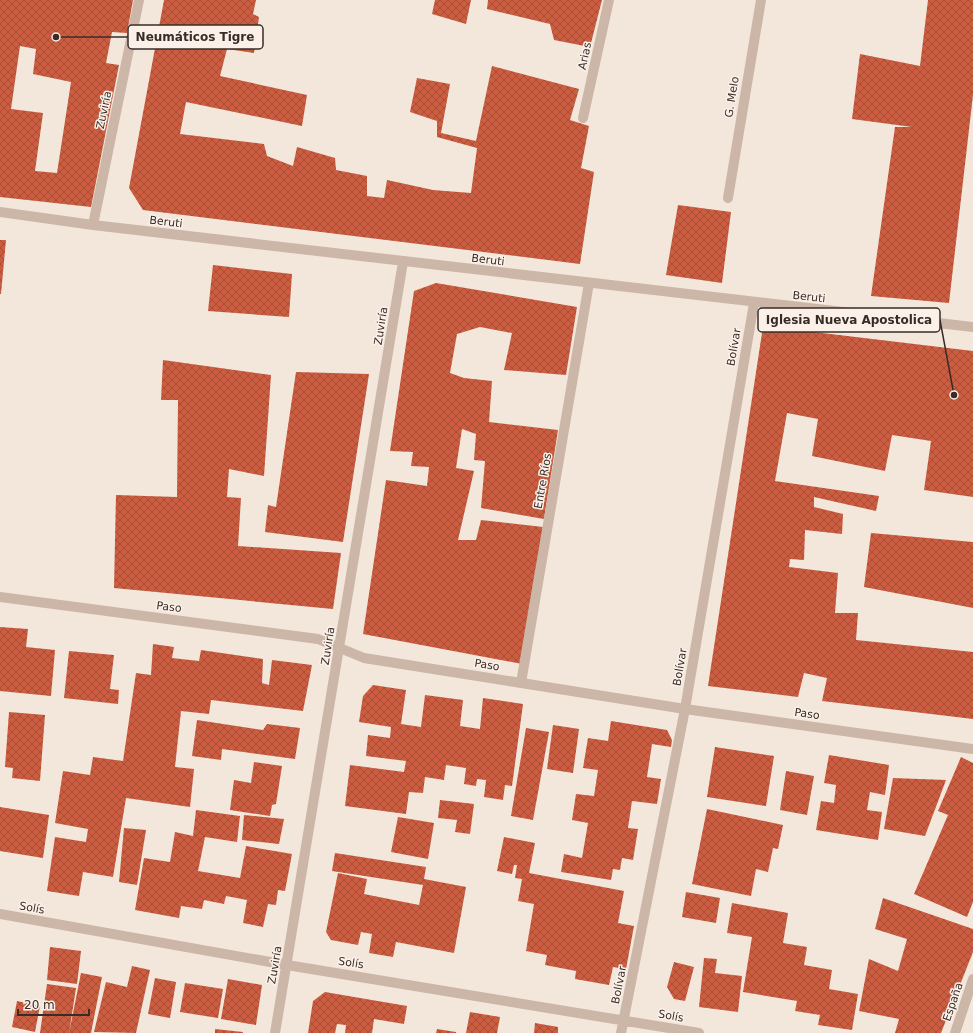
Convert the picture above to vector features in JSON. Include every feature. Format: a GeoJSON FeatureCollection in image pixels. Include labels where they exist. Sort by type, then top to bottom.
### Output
{"type":"FeatureCollection","features":[{"type":"Feature","properties":{"kind":"street","name":"Zuviría"},"geometry":{"type":"LineString","coordinates":[[93,226],[139,0]]}},
{"type":"Feature","properties":{"kind":"street","name":"Arias"},"geometry":{"type":"LineString","coordinates":[[583,118],[609,0]]}},
{"type":"Feature","properties":{"kind":"street","name":"G. Melo"},"geometry":{"type":"LineString","coordinates":[[728,198],[761,0]]}},
{"type":"Feature","properties":{"kind":"street","name":"Beruti"},"geometry":{"type":"LineString","coordinates":[[0,212],[93,226],[973,327]]}},
{"type":"Feature","properties":{"kind":"street","name":"Zuviría"},"geometry":{"type":"LineString","coordinates":[[275,1033],[403,262]]}},
{"type":"Feature","properties":{"kind":"street","name":"Entre Ríos"},"geometry":{"type":"LineString","coordinates":[[521,683],[589,283]]}},
{"type":"Feature","properties":{"kind":"street","name":"Bolívar"},"geometry":{"type":"LineString","coordinates":[[622,1033],[685,709],[754,303]]}},
{"type":"Feature","properties":{"kind":"street","name":"Paso"},"geometry":{"type":"LineString","coordinates":[[0,597],[318,639],[364,658],[685,709],[973,749]]}},
{"type":"Feature","properties":{"kind":"street","name":"Solís"},"geometry":{"type":"LineString","coordinates":[[0,914],[287,965],[700,1033]]}},
{"type":"Feature","properties":{"kind":"street","name":"España"},"geometry":{"type":"LineString","coordinates":[[955,1033],[973,979]]}},
{"type":"Feature","properties":{"kind":"building"},"geometry":{"type":"Polygon","coordinates":[[[0,0],[133,0],[127,33],[112,32],[106,63],[119,65],[91,207],[0,197],[0,0]],[[20,46],[11,109],[43,113],[35,171],[57,173],[71,82],[33,74],[36,49],[20,46]]]}},
{"type":"Feature","properties":{"kind":"building"},"geometry":{"type":"Polygon","coordinates":[[[164,0],[256,0],[253,14],[259,17],[254,53],[227,49],[220,76],[307,95],[302,126],[186,102],[180,134],[264,144],[267,156],[293,166],[297,147],[335,158],[336,170],[367,176],[367,196],[384,198],[387,180],[433,190],[471,193],[477,148],[437,137],[437,121],[410,112],[417,78],[450,84],[441,133],[476,141],[492,66],[579,89],[570,120],[589,126],[581,168],[594,172],[580,264],[143,210],[129,188],[164,0]]]}},
{"type":"Feature","properties":{"kind":"building"},"geometry":{"type":"Polygon","coordinates":[[[435,0],[471,0],[466,24],[432,14],[435,0]]]}},
{"type":"Feature","properties":{"kind":"building"},"geometry":{"type":"Polygon","coordinates":[[[488,0],[602,0],[590,47],[554,40],[550,24],[487,9],[488,0]]]}},
{"type":"Feature","properties":{"kind":"building"},"geometry":{"type":"Polygon","coordinates":[[[928,0],[973,0],[973,95],[949,303],[871,296],[895,127],[912,127],[852,119],[860,54],[920,66],[928,0]]]}},
{"type":"Feature","properties":{"kind":"building"},"geometry":{"type":"Polygon","coordinates":[[[678,205],[731,212],[722,283],[666,275],[678,205]]]}},
{"type":"Feature","properties":{"kind":"building"},"geometry":{"type":"Polygon","coordinates":[[[0,240],[6,240],[1,294],[0,294],[0,240]]]}},
{"type":"Feature","properties":{"kind":"building"},"geometry":{"type":"Polygon","coordinates":[[[213,265],[292,274],[289,317],[208,311],[213,265]]]}},
{"type":"Feature","properties":{"kind":"building"},"geometry":{"type":"Polygon","coordinates":[[[436,283],[577,307],[566,375],[504,370],[512,333],[480,327],[457,334],[450,373],[464,378],[492,381],[489,422],[558,430],[544,519],[481,508],[485,461],[474,460],[476,434],[462,429],[456,468],[474,471],[458,540],[476,540],[481,520],[543,527],[522,664],[363,634],[386,480],[427,486],[429,467],[411,466],[413,452],[390,451],[414,291],[436,283]]]}},
{"type":"Feature","properties":{"kind":"building"},"geometry":{"type":"Polygon","coordinates":[[[772,327],[973,351],[973,497],[924,490],[931,441],[892,435],[885,471],[812,456],[818,419],[787,413],[775,481],[879,496],[876,511],[814,497],[814,507],[843,514],[842,534],[805,530],[804,560],[790,559],[789,567],[838,573],[835,613],[858,613],[856,640],[973,652],[973,719],[822,701],[827,678],[804,673],[798,697],[708,686],[762,333],[772,327]]]}},
{"type":"Feature","properties":{"kind":"building"},"geometry":{"type":"Polygon","coordinates":[[[163,360],[271,375],[264,476],[229,469],[227,497],[241,498],[238,546],[341,553],[333,609],[114,588],[116,495],[177,497],[178,400],[161,400],[163,360]]]}},
{"type":"Feature","properties":{"kind":"building"},"geometry":{"type":"Polygon","coordinates":[[[296,372],[369,374],[343,542],[265,532],[268,505],[276,507],[296,372]]]}},
{"type":"Feature","properties":{"kind":"building"},"geometry":{"type":"Polygon","coordinates":[[[871,533],[973,542],[973,608],[864,587],[871,533]]]}},
{"type":"Feature","properties":{"kind":"building"},"geometry":{"type":"Polygon","coordinates":[[[0,627],[28,629],[26,647],[55,650],[51,696],[0,691],[0,627]]]}},
{"type":"Feature","properties":{"kind":"building"},"geometry":{"type":"Polygon","coordinates":[[[153,644],[174,647],[172,658],[199,661],[201,650],[263,659],[262,683],[269,685],[272,660],[312,665],[303,711],[211,700],[209,714],[181,711],[175,767],[194,769],[190,807],[126,798],[113,877],[83,872],[79,896],[47,891],[55,837],[86,842],[88,829],[55,823],[63,771],[90,775],[93,757],[123,761],[136,673],[151,675],[153,644]]]}},
{"type":"Feature","properties":{"kind":"building"},"geometry":{"type":"Polygon","coordinates":[[[69,651],[114,655],[110,689],[119,690],[118,704],[64,698],[69,651]]]}},
{"type":"Feature","properties":{"kind":"building"},"geometry":{"type":"Polygon","coordinates":[[[373,685],[406,690],[401,724],[421,727],[425,695],[463,700],[460,726],[480,729],[483,698],[523,704],[512,786],[505,785],[503,800],[484,797],[486,780],[477,779],[476,786],[464,784],[466,768],[446,765],[444,780],[425,777],[423,793],[409,792],[406,814],[345,806],[350,765],[404,772],[406,761],[366,756],[368,735],[390,738],[391,727],[359,722],[363,696],[373,685]]]}},
{"type":"Feature","properties":{"kind":"building"},"geometry":{"type":"Polygon","coordinates":[[[9,712],[45,715],[40,781],[12,778],[13,768],[5,767],[9,712]]]}},
{"type":"Feature","properties":{"kind":"building"},"geometry":{"type":"Polygon","coordinates":[[[197,720],[263,730],[267,724],[300,728],[295,759],[222,749],[221,760],[192,756],[197,720]]]}},
{"type":"Feature","properties":{"kind":"building"},"geometry":{"type":"Polygon","coordinates":[[[611,721],[667,730],[672,740],[671,747],[652,744],[647,777],[661,779],[657,804],[632,801],[628,828],[638,829],[633,860],[622,858],[620,870],[613,869],[611,880],[561,872],[564,854],[582,858],[588,823],[572,820],[576,794],[594,796],[598,770],[583,768],[588,738],[608,741],[611,721]]]}},
{"type":"Feature","properties":{"kind":"building"},"geometry":{"type":"Polygon","coordinates":[[[553,725],[579,729],[573,773],[547,769],[553,725]]]}},
{"type":"Feature","properties":{"kind":"building"},"geometry":{"type":"Polygon","coordinates":[[[526,728],[549,732],[533,820],[511,816],[526,728]]]}},
{"type":"Feature","properties":{"kind":"building"},"geometry":{"type":"Polygon","coordinates":[[[715,747],[774,756],[766,806],[707,797],[715,747]]]}},
{"type":"Feature","properties":{"kind":"building"},"geometry":{"type":"Polygon","coordinates":[[[829,755],[889,765],[885,795],[870,792],[867,810],[882,812],[878,840],[816,830],[821,801],[834,803],[836,785],[824,783],[829,755]]]}},
{"type":"Feature","properties":{"kind":"building"},"geometry":{"type":"Polygon","coordinates":[[[961,757],[973,763],[973,902],[967,917],[914,894],[948,815],[938,811],[961,757]]]}},
{"type":"Feature","properties":{"kind":"building"},"geometry":{"type":"Polygon","coordinates":[[[254,762],[282,766],[276,804],[272,805],[270,816],[230,810],[234,780],[251,783],[254,762]]]}},
{"type":"Feature","properties":{"kind":"building"},"geometry":{"type":"Polygon","coordinates":[[[786,771],[814,776],[807,815],[780,810],[786,771]]]}},
{"type":"Feature","properties":{"kind":"building"},"geometry":{"type":"Polygon","coordinates":[[[893,778],[946,780],[925,836],[884,829],[893,778]]]}},
{"type":"Feature","properties":{"kind":"building"},"geometry":{"type":"Polygon","coordinates":[[[440,800],[474,804],[470,834],[455,832],[457,820],[438,818],[440,800]]]}},
{"type":"Feature","properties":{"kind":"building"},"geometry":{"type":"Polygon","coordinates":[[[0,807],[49,815],[43,858],[0,851],[0,807]]]}},
{"type":"Feature","properties":{"kind":"building"},"geometry":{"type":"Polygon","coordinates":[[[707,809],[783,825],[778,849],[773,848],[768,872],[756,869],[751,896],[692,884],[707,809]]]}},
{"type":"Feature","properties":{"kind":"building"},"geometry":{"type":"Polygon","coordinates":[[[196,810],[240,816],[237,842],[205,837],[198,871],[240,878],[246,846],[292,854],[285,891],[278,890],[276,905],[268,904],[263,927],[243,923],[247,900],[226,896],[224,904],[204,900],[202,909],[181,906],[179,918],[135,910],[144,858],[170,862],[175,832],[193,836],[196,810]]]}},
{"type":"Feature","properties":{"kind":"building"},"geometry":{"type":"Polygon","coordinates":[[[244,815],[284,819],[279,844],[242,840],[244,815]]]}},
{"type":"Feature","properties":{"kind":"building"},"geometry":{"type":"Polygon","coordinates":[[[398,817],[434,823],[428,859],[391,852],[398,817]]]}},
{"type":"Feature","properties":{"kind":"building"},"geometry":{"type":"Polygon","coordinates":[[[124,828],[146,830],[137,885],[119,882],[124,828]]]}},
{"type":"Feature","properties":{"kind":"building"},"geometry":{"type":"Polygon","coordinates":[[[504,837],[535,843],[529,873],[624,891],[618,923],[634,926],[626,969],[613,967],[609,985],[575,979],[576,971],[545,965],[547,955],[526,951],[534,904],[518,901],[522,879],[515,878],[517,865],[514,865],[512,874],[497,871],[504,837]]]}},
{"type":"Feature","properties":{"kind":"building"},"geometry":{"type":"Polygon","coordinates":[[[335,853],[426,867],[424,879],[466,887],[454,953],[396,942],[393,957],[369,953],[372,934],[361,932],[358,945],[331,940],[326,932],[338,873],[367,879],[364,894],[419,905],[423,885],[332,871],[335,853]]]}},
{"type":"Feature","properties":{"kind":"building"},"geometry":{"type":"Polygon","coordinates":[[[686,892],[720,898],[716,923],[682,917],[686,892]]]}},
{"type":"Feature","properties":{"kind":"building"},"geometry":{"type":"Polygon","coordinates":[[[883,898],[973,929],[973,952],[941,1033],[895,1033],[899,1019],[859,1011],[869,959],[898,971],[907,939],[875,929],[883,898]]]}},
{"type":"Feature","properties":{"kind":"building"},"geometry":{"type":"Polygon","coordinates":[[[732,903],[788,913],[783,943],[807,947],[804,965],[832,970],[829,989],[858,994],[852,1030],[818,1025],[820,1015],[795,1011],[797,1001],[743,992],[752,937],[727,933],[732,903]]]}},
{"type":"Feature","properties":{"kind":"building"},"geometry":{"type":"Polygon","coordinates":[[[50,947],[81,951],[77,984],[47,980],[50,947]]]}},
{"type":"Feature","properties":{"kind":"building"},"geometry":{"type":"Polygon","coordinates":[[[704,958],[717,959],[715,973],[742,976],[738,1012],[699,1007],[704,958]]]}},
{"type":"Feature","properties":{"kind":"building"},"geometry":{"type":"Polygon","coordinates":[[[674,962],[694,967],[685,1001],[674,999],[667,987],[674,962]]]}},
{"type":"Feature","properties":{"kind":"building"},"geometry":{"type":"Polygon","coordinates":[[[132,966],[150,970],[136,1033],[94,1032],[106,982],[127,987],[132,966]]]}},
{"type":"Feature","properties":{"kind":"building"},"geometry":{"type":"Polygon","coordinates":[[[81,973],[102,977],[91,1033],[69,1033],[81,973]]]}},
{"type":"Feature","properties":{"kind":"building"},"geometry":{"type":"Polygon","coordinates":[[[155,978],[176,982],[170,1018],[148,1014],[155,978]]]}},
{"type":"Feature","properties":{"kind":"building"},"geometry":{"type":"Polygon","coordinates":[[[228,979],[262,985],[256,1025],[221,1019],[228,979]]]}},
{"type":"Feature","properties":{"kind":"building"},"geometry":{"type":"Polygon","coordinates":[[[185,983],[223,989],[218,1018],[180,1012],[185,983]]]}},
{"type":"Feature","properties":{"kind":"building"},"geometry":{"type":"Polygon","coordinates":[[[47,984],[76,988],[69,1033],[40,1033],[47,984]]]}},
{"type":"Feature","properties":{"kind":"building"},"geometry":{"type":"Polygon","coordinates":[[[325,992],[407,1006],[404,1024],[374,1019],[372,1033],[345,1033],[346,1025],[337,1024],[335,1033],[308,1033],[313,1001],[325,992]]]}},
{"type":"Feature","properties":{"kind":"building"},"geometry":{"type":"Polygon","coordinates":[[[17,1001],[40,1006],[35,1032],[12,1027],[17,1001]]]}},
{"type":"Feature","properties":{"kind":"building"},"geometry":{"type":"Polygon","coordinates":[[[470,1012],[500,1017],[497,1033],[466,1033],[470,1012]]]}},
{"type":"Feature","properties":{"kind":"building"},"geometry":{"type":"Polygon","coordinates":[[[535,1023],[558,1027],[558,1033],[534,1033],[535,1023]]]}},
{"type":"Feature","properties":{"kind":"building"},"geometry":{"type":"Polygon","coordinates":[[[215,1029],[243,1032],[243,1033],[215,1033],[215,1029]]]}},
{"type":"Feature","properties":{"kind":"building"},"geometry":{"type":"Polygon","coordinates":[[[437,1029],[456,1032],[456,1033],[436,1033],[437,1029]]]}},
{"type":"Feature","properties":{"kind":"place","name":"Neumáticos Tigre"},"geometry":{"type":"Point","coordinates":[56,37]}},
{"type":"Feature","properties":{"kind":"place","name":"Iglesia Nueva Apostolica"},"geometry":{"type":"Point","coordinates":[954,395]}}]}
